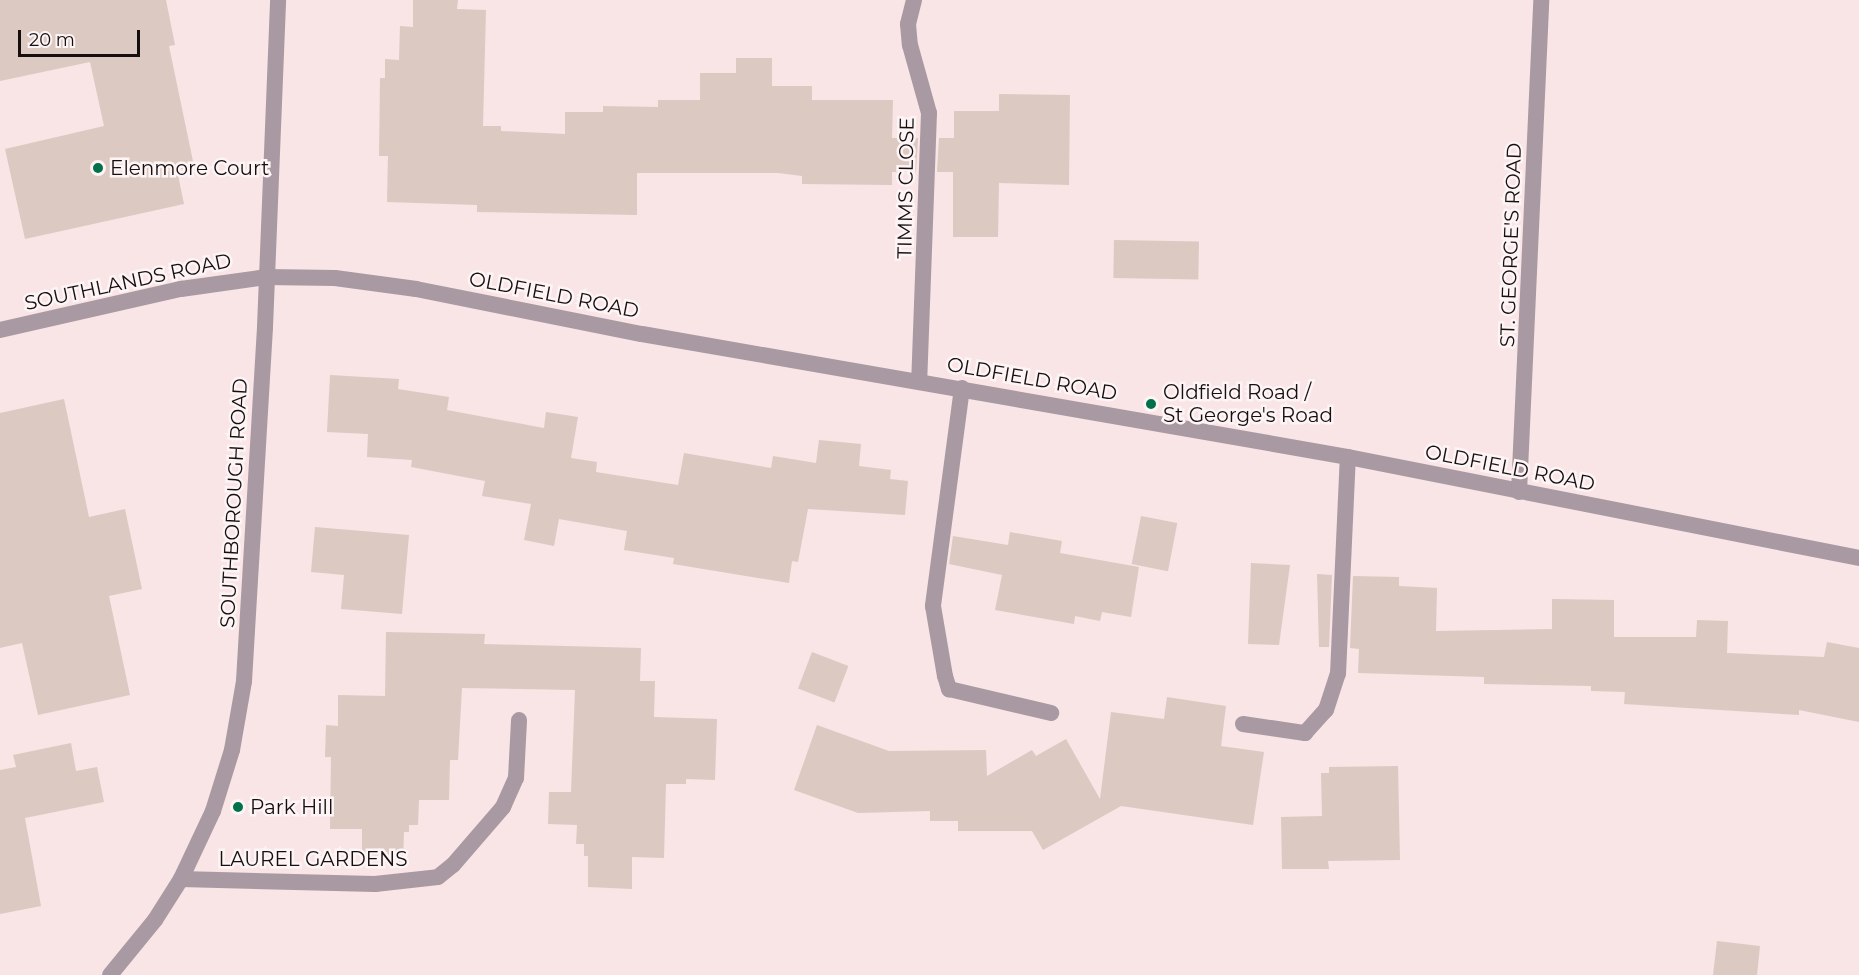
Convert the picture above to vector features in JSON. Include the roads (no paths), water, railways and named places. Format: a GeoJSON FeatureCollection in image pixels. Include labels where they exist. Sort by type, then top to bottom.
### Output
{"type":"FeatureCollection","features":[{"type":"Feature","properties":{"kind":"street","name":"SOUTHBOROUGH ROAD"},"geometry":{"type":"LineString","coordinates":[[110,975],[155,920],[182,879],[213,811],[232,750],[244,681],[266,277],[278,0]]}},
{"type":"Feature","properties":{"kind":"street","name":"TIMMS CLOSE"},"geometry":{"type":"LineString","coordinates":[[914,0],[908,24],[910,45],[926,92],[930,145],[919,380]]}},
{"type":"Feature","properties":{"kind":"street","name":"ST. GEORGE'S ROAD"},"geometry":{"type":"LineString","coordinates":[[1519,492],[1541,0]]}},
{"type":"Feature","properties":{"kind":"street","name":"SOUTHLANDS ROAD"},"geometry":{"type":"LineString","coordinates":[[0,330],[182,289],[266,277]]}},
{"type":"Feature","properties":{"kind":"street","name":"OLDFIELD ROAD"},"geometry":{"type":"LineString","coordinates":[[266,277],[335,279],[416,289],[642,334],[919,380],[1348,457],[1859,558]]}},
{"type":"Feature","properties":{"kind":"street"},"geometry":{"type":"LineString","coordinates":[[962,388],[933,606],[945,676],[949,689],[1051,713]]}},
{"type":"Feature","properties":{"kind":"street"},"geometry":{"type":"LineString","coordinates":[[1243,724],[1305,733],[1326,710],[1338,674],[1348,457]]}},
{"type":"Feature","properties":{"kind":"street","name":"LAUREL GARDENS"},"geometry":{"type":"LineString","coordinates":[[182,879],[375,884],[438,877],[453,865],[503,807],[516,777],[519,720]]}},
{"type":"Feature","properties":{"kind":"place","name":"Elenmore Court"},"geometry":{"type":"Point","coordinates":[98,168]}},
{"type":"Feature","properties":{"kind":"place","name":"Oldfield Road / St George's Road"},"geometry":{"type":"Point","coordinates":[1151,404]}},
{"type":"Feature","properties":{"kind":"place","name":"Park Hill"},"geometry":{"type":"Point","coordinates":[238,807]}}]}
